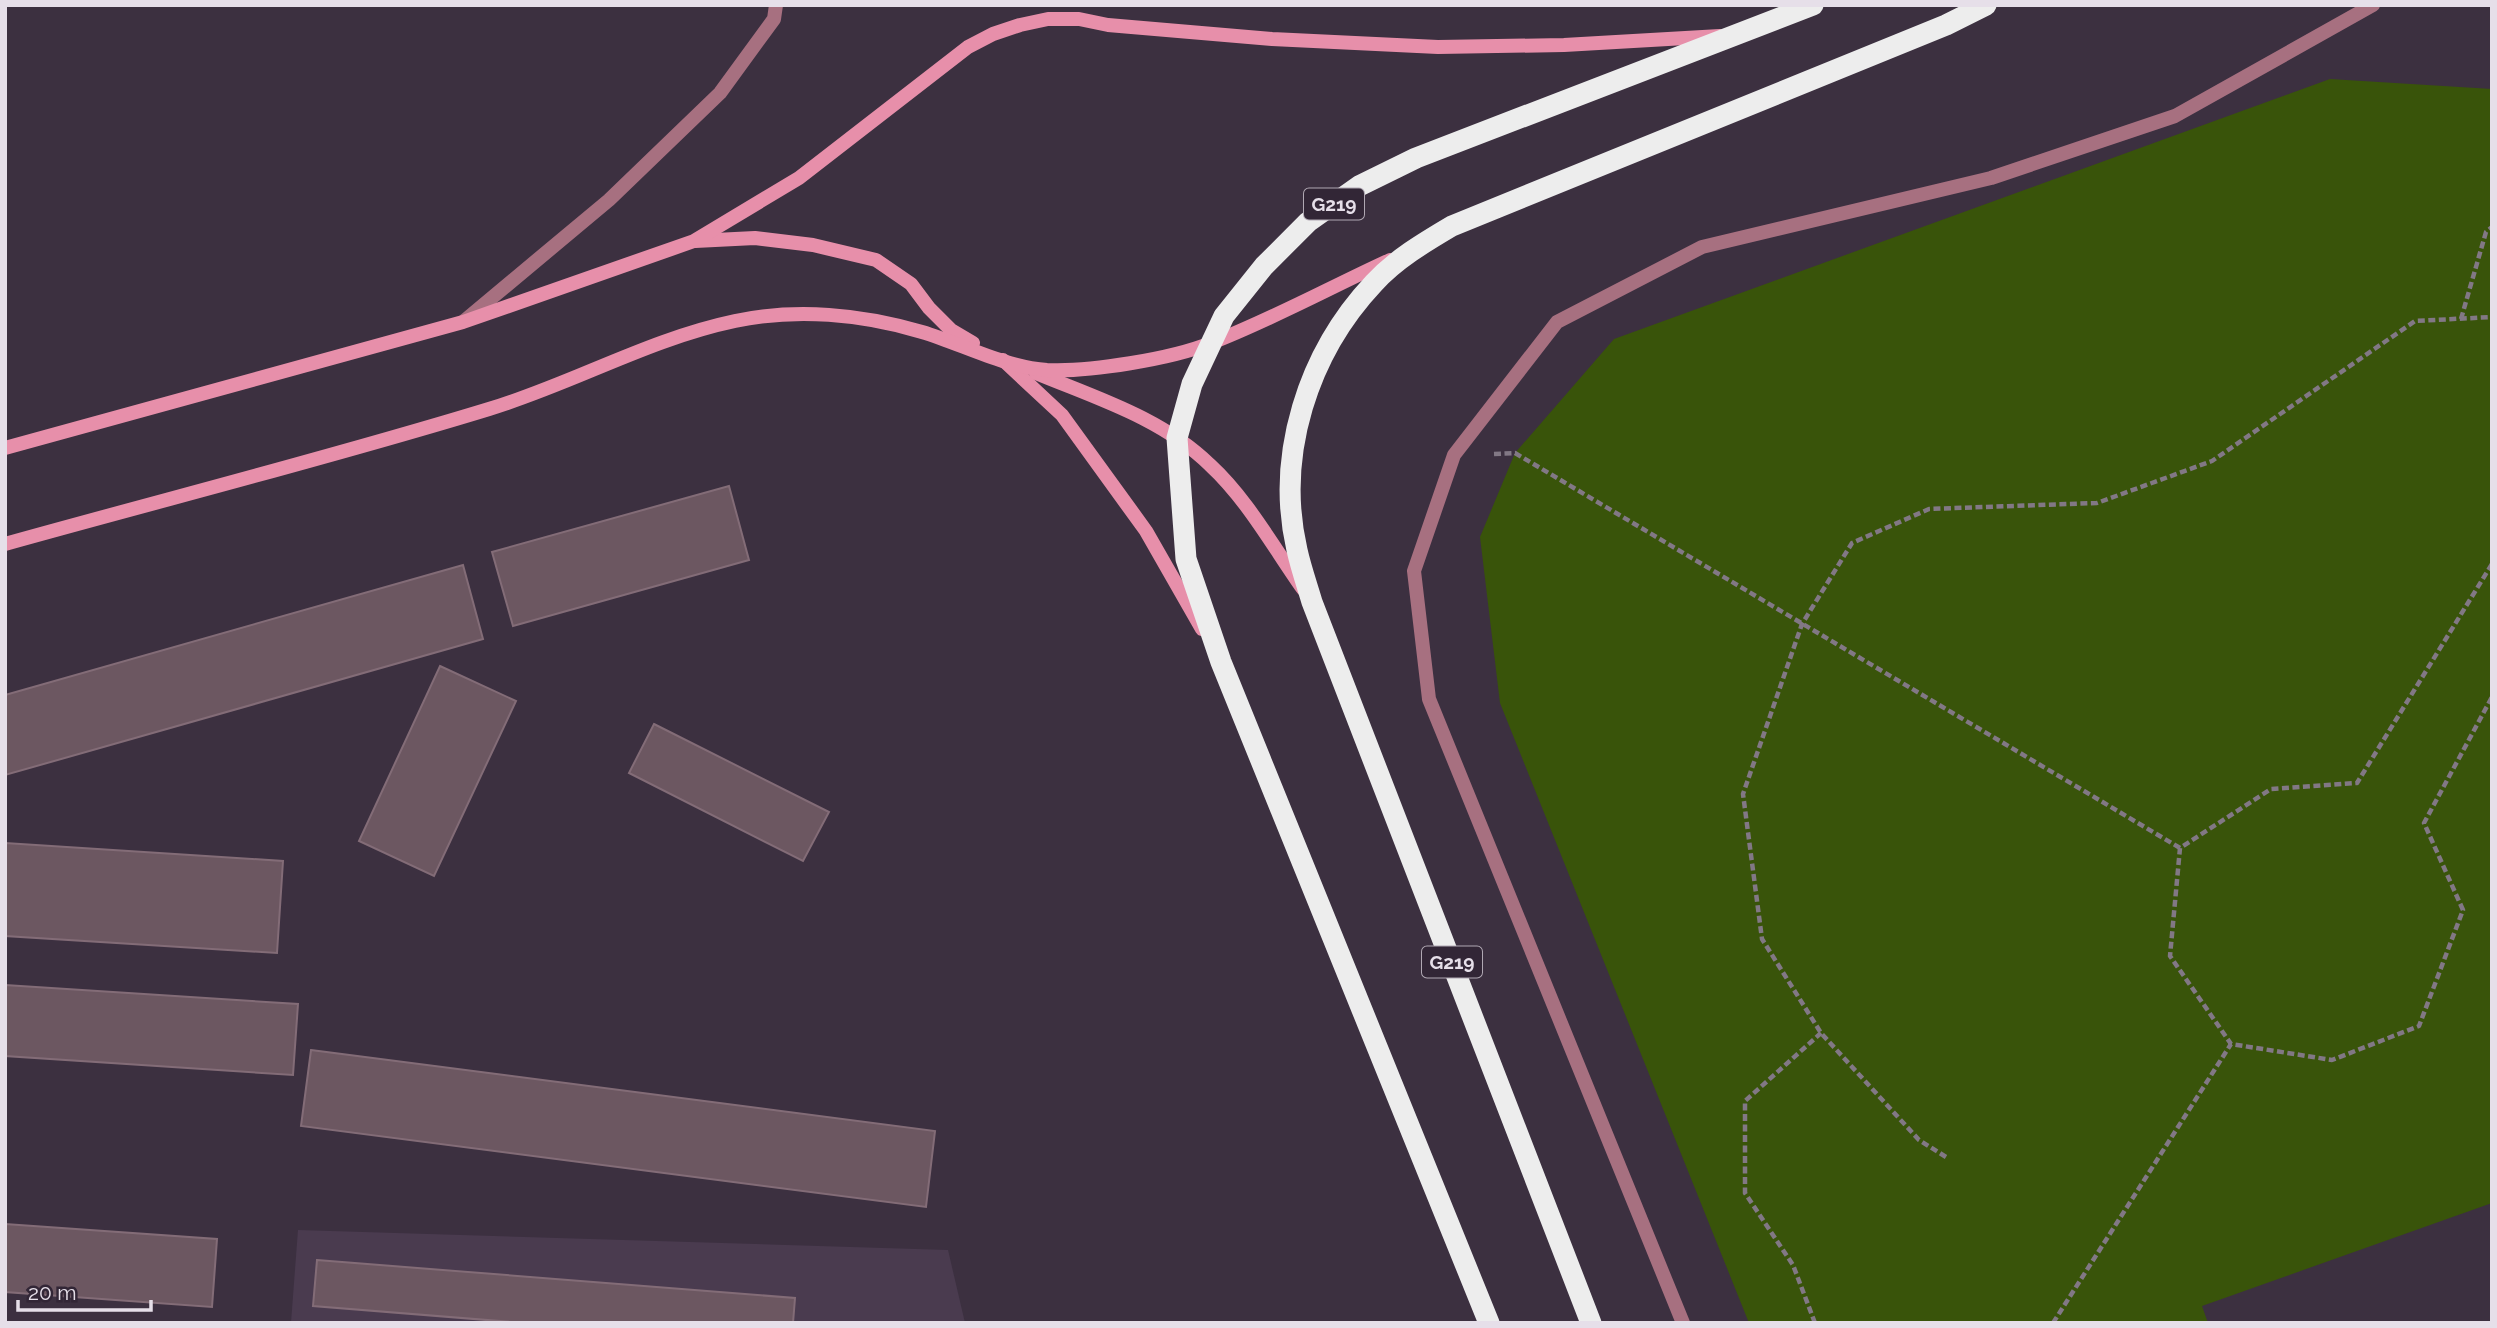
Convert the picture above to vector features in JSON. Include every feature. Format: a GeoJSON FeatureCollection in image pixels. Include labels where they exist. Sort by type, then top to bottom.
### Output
{"type":"FeatureCollection","features":[{"type":"Feature","properties":{"kind":"highway","name":"G219"},"geometry":{"type":"LineString","coordinates":[[1489,1323],[1221,662],[1186,559],[1177,438],[1192,384],[1224,316],[1264,266],[1308,222],[1359,186],[1416,158],[1813,5]]}},
{"type":"Feature","properties":{"kind":"highway","name":"G219"},"geometry":{"type":"LineString","coordinates":[[1591,1323],[1312,602],[1296,549],[1290,495],[1293,448],[1303,402],[1321,359],[1345,318],[1376,281],[1412,250],[1452,226],[1946,25],[1986,5]]}},
{"type":"Feature","properties":{"kind":"main road"},"geometry":{"type":"LineString","coordinates":[[5,448],[463,322],[694,241],[799,178],[968,47],[993,33],[1020,25],[1048,19],[1079,19],[1108,25],[1272,39],[1438,47],[1564,45],[1742,34]]}},
{"type":"Feature","properties":{"kind":"main road"},"geometry":{"type":"LineString","coordinates":[[694,241],[755,238],[813,245],[876,260],[911,284],[950,330],[1002,359],[1062,415],[1146,531],[1221,662]]}},
{"type":"Feature","properties":{"kind":"main road"},"geometry":{"type":"LineString","coordinates":[[1002,359],[1044,370],[1088,369],[1209,344],[1412,250]]}},
{"type":"Feature","properties":{"kind":"main road"},"geometry":{"type":"LineString","coordinates":[[5,544],[492,408],[676,337],[736,320],[798,314],[860,317],[921,331],[1002,359],[1140,416],[1177,438],[1211,465],[1239,498],[1312,602]]}},
{"type":"Feature","properties":{"kind":"street"},"geometry":{"type":"LineString","coordinates":[[463,322],[609,201],[720,93],[774,19],[776,5]]}},
{"type":"Feature","properties":{"kind":"street"},"geometry":{"type":"LineString","coordinates":[[1683,1323],[1429,699],[1414,571],[1454,455],[1558,322],[1702,247],[1991,178],[2175,116],[2373,5]]}},
{"type":"Feature","properties":{"kind":"path"},"geometry":{"type":"LineString","coordinates":[[2461,319],[2486,232],[2492,227]]}},
{"type":"Feature","properties":{"kind":"path"},"geometry":{"type":"LineString","coordinates":[[1946,1157],[1919,1140],[1821,1033],[1762,939],[1744,794],[1802,624],[1852,542],[1929,509],[2097,503],[2212,461],[2414,321],[2492,317]]}},
{"type":"Feature","properties":{"kind":"path"},"geometry":{"type":"LineString","coordinates":[[1454,455],[1515,453],[2180,848]]}},
{"type":"Feature","properties":{"kind":"path"},"geometry":{"type":"LineString","coordinates":[[2180,848],[2271,789],[2357,783],[2492,564]]}},
{"type":"Feature","properties":{"kind":"path"},"geometry":{"type":"LineString","coordinates":[[2180,848],[2170,956],[2231,1044],[2332,1060],[2419,1026],[2463,910],[2424,823],[2492,697]]}},
{"type":"Feature","properties":{"kind":"path"},"geometry":{"type":"LineString","coordinates":[[1815,1323],[1793,1265],[1745,1193],[1745,1101],[1821,1033]]}},
{"type":"Feature","properties":{"kind":"path"},"geometry":{"type":"LineString","coordinates":[[2053,1323],[2231,1044]]}},
{"type":"Feature","properties":{"kind":"shaded area"},"geometry":{"type":"Polygon","coordinates":[[[298,1230],[948,1250],[965,1323],[291,1323],[298,1230]]]}},
{"type":"Feature","properties":{"kind":"green space"},"geometry":{"type":"Polygon","coordinates":[[[2330,79],[2492,89],[2492,1203],[2202,1306],[2208,1323],[1749,1323],[1500,703],[1480,537],[1515,453],[1614,339],[2330,79]]]}},
{"type":"Feature","properties":{"kind":"building"},"geometry":{"type":"Polygon","coordinates":[[[729,486],[749,560],[513,626],[492,552],[729,486]]]}},
{"type":"Feature","properties":{"kind":"building"},"geometry":{"type":"Polygon","coordinates":[[[463,565],[483,639],[5,775],[5,695],[463,565]]]}},
{"type":"Feature","properties":{"kind":"building"},"geometry":{"type":"Polygon","coordinates":[[[440,666],[516,701],[434,876],[359,841],[440,666]]]}},
{"type":"Feature","properties":{"kind":"building"},"geometry":{"type":"Polygon","coordinates":[[[654,724],[829,812],[803,861],[629,773],[654,724]]]}},
{"type":"Feature","properties":{"kind":"building"},"geometry":{"type":"Polygon","coordinates":[[[5,843],[283,861],[277,953],[5,936],[5,843]]]}},
{"type":"Feature","properties":{"kind":"building"},"geometry":{"type":"Polygon","coordinates":[[[5,985],[298,1004],[293,1075],[5,1056],[5,985]]]}},
{"type":"Feature","properties":{"kind":"building"},"geometry":{"type":"Polygon","coordinates":[[[311,1050],[935,1131],[926,1207],[301,1126],[311,1050]]]}},
{"type":"Feature","properties":{"kind":"building"},"geometry":{"type":"Polygon","coordinates":[[[5,1224],[217,1239],[212,1307],[5,1292],[5,1224]]]}},
{"type":"Feature","properties":{"kind":"building"},"geometry":{"type":"Polygon","coordinates":[[[317,1260],[795,1298],[793,1323],[524,1323],[313,1306],[317,1260]]]}}]}
